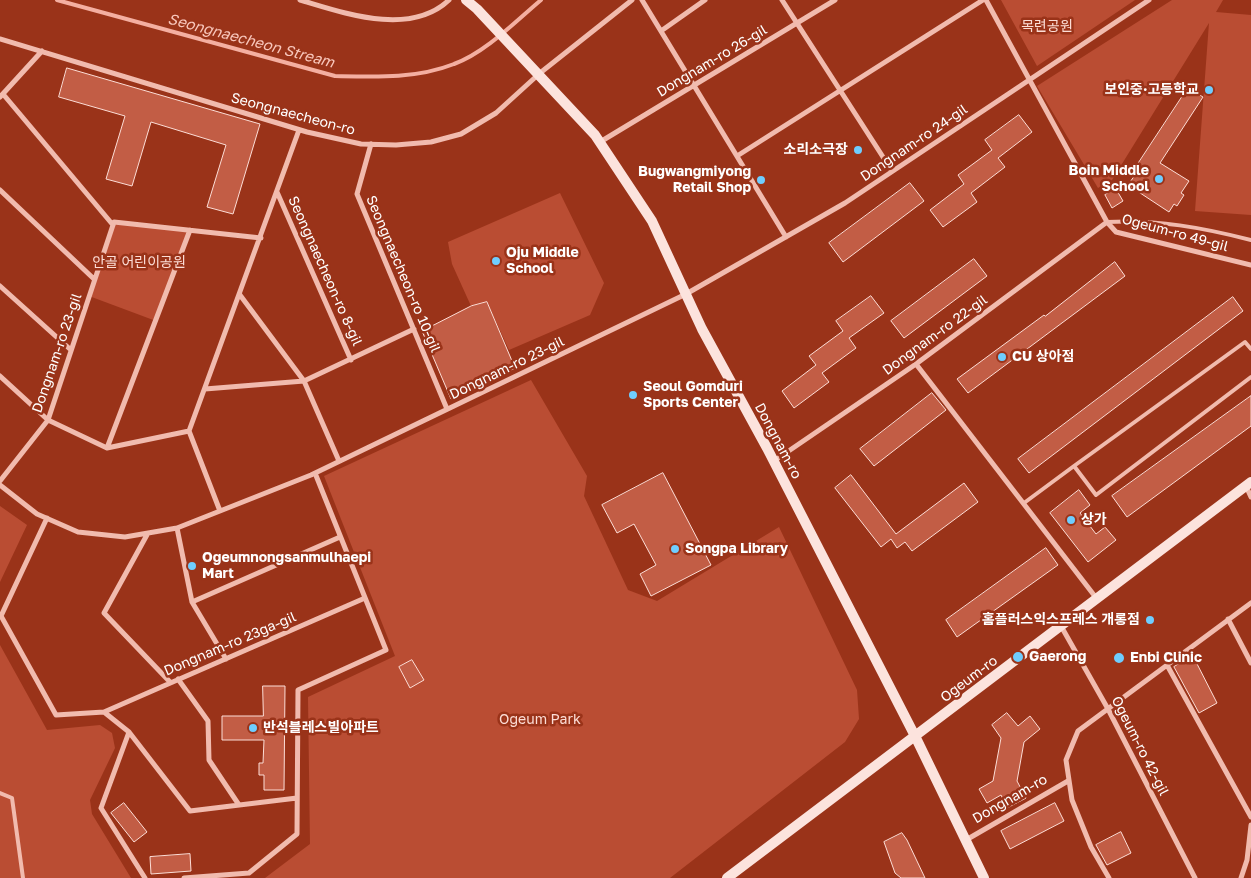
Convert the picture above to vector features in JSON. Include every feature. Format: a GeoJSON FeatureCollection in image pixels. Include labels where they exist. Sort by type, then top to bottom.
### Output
{"type":"FeatureCollection","features":[{"type":"Feature","properties":{"kind":"main road","name":"Dongnam-ro"},"geometry":{"type":"LineString","coordinates":[[466,0],[477,8],[540,73],[599,142],[652,221],[702,329],[774,462],[916,738],[984,878]]}},
{"type":"Feature","properties":{"kind":"main road","name":"Ogeum-ro"},"geometry":{"type":"LineString","coordinates":[[727,878],[916,738],[1248,484]]}},
{"type":"Feature","properties":{"kind":"street"},"geometry":{"type":"LineString","coordinates":[[300,0],[365,18],[405,18],[438,10],[449,0]]}},
{"type":"Feature","properties":{"kind":"street","name":"Seongnaecheon-ro"},"geometry":{"type":"LineString","coordinates":[[0,39],[42,50],[299,130],[334,139],[396,145],[431,142],[461,134],[496,113],[540,73],[632,0]]}},
{"type":"Feature","properties":{"kind":"street"},"geometry":{"type":"LineString","coordinates":[[642,0],[786,237]]}},
{"type":"Feature","properties":{"kind":"street"},"geometry":{"type":"LineString","coordinates":[[661,31],[705,0]]}},
{"type":"Feature","properties":{"kind":"street"},"geometry":{"type":"LineString","coordinates":[[782,0],[892,171]]}},
{"type":"Feature","properties":{"kind":"street","name":"Dongnam-ro 26-gil"},"geometry":{"type":"LineString","coordinates":[[599,142],[836,0]]}},
{"type":"Feature","properties":{"kind":"street"},"geometry":{"type":"LineString","coordinates":[[737,156],[984,0]]}},
{"type":"Feature","properties":{"kind":"street","name":"Ogeum-ro 49-gil"},"geometry":{"type":"LineString","coordinates":[[984,0],[1107,222],[1116,232],[1251,265]]}},
{"type":"Feature","properties":{"kind":"street","name":"Dongnam-ro 24-gil"},"geometry":{"type":"LineString","coordinates":[[686,294],[845,202],[1149,0]]}},
{"type":"Feature","properties":{"kind":"street"},"geometry":{"type":"LineString","coordinates":[[42,50],[2,96],[113,223],[261,238]]}},
{"type":"Feature","properties":{"kind":"street","name":"Seongnaecheon-ro 8-gil"},"geometry":{"type":"LineString","coordinates":[[189,431],[299,130]]}},
{"type":"Feature","properties":{"kind":"street","name":"Seongnaecheon-ro 10-gil"},"geometry":{"type":"LineString","coordinates":[[371,144],[357,194],[448,409]]}},
{"type":"Feature","properties":{"kind":"street"},"geometry":{"type":"LineString","coordinates":[[0,190],[94,280]]}},
{"type":"Feature","properties":{"kind":"street","name":"Seongnaecheon-ro 8-gil"},"geometry":{"type":"LineString","coordinates":[[277,192],[351,360]]}},
{"type":"Feature","properties":{"kind":"street","name":"Dongnam-ro 22-gil"},"geometry":{"type":"LineString","coordinates":[[774,462],[916,364],[1107,222]]}},
{"type":"Feature","properties":{"kind":"street","name":"Dongnam-ro 23-gil"},"geometry":{"type":"LineString","coordinates":[[0,480],[48,420],[113,223]]}},
{"type":"Feature","properties":{"kind":"street"},"geometry":{"type":"LineString","coordinates":[[107,448],[190,230]]}},
{"type":"Feature","properties":{"kind":"street"},"geometry":{"type":"LineString","coordinates":[[0,286],[71,350]]}},
{"type":"Feature","properties":{"kind":"street","name":"Dongnam-ro 23-gil"},"geometry":{"type":"LineString","coordinates":[[0,485],[37,514],[78,532],[125,537],[176,528],[315,473],[686,294]]}},
{"type":"Feature","properties":{"kind":"street"},"geometry":{"type":"LineString","coordinates":[[240,295],[304,381],[338,462]]}},
{"type":"Feature","properties":{"kind":"street","name":"Seongnaecheon-ro 8-gil"},"geometry":{"type":"LineString","coordinates":[[205,388],[304,381],[414,329]]}},
{"type":"Feature","properties":{"kind":"street"},"geometry":{"type":"LineString","coordinates":[[916,364],[1097,599]]}},
{"type":"Feature","properties":{"kind":"street"},"geometry":{"type":"LineString","coordinates":[[0,376],[48,420],[107,448],[189,431],[220,511]]}},
{"type":"Feature","properties":{"kind":"street"},"geometry":{"type":"LineString","coordinates":[[184,878],[249,873],[297,834],[298,690],[386,650],[315,473]]}},
{"type":"Feature","properties":{"kind":"street"},"geometry":{"type":"LineString","coordinates":[[1248,484],[1251,497]]}},
{"type":"Feature","properties":{"kind":"street","name":"Dongnam-ro 23ga-gil"},"geometry":{"type":"LineString","coordinates":[[47,518],[1,616],[56,715],[104,712],[365,598]]}},
{"type":"Feature","properties":{"kind":"street"},"geometry":{"type":"LineString","coordinates":[[176,528],[192,602],[226,658]]}},
{"type":"Feature","properties":{"kind":"street"},"geometry":{"type":"LineString","coordinates":[[148,533],[104,613],[170,682]]}},
{"type":"Feature","properties":{"kind":"street"},"geometry":{"type":"LineString","coordinates":[[192,602],[340,537]]}},
{"type":"Feature","properties":{"kind":"street"},"geometry":{"type":"LineString","coordinates":[[1109,878],[1091,847],[1072,800],[1066,760],[1078,731],[1251,602]]}},
{"type":"Feature","properties":{"kind":"street"},"geometry":{"type":"LineString","coordinates":[[1228,619],[1251,663]]}},
{"type":"Feature","properties":{"kind":"street","name":"Ogeum-ro 42-gil"},"geometry":{"type":"LineString","coordinates":[[1061,626],[1108,709],[1195,878]]}},
{"type":"Feature","properties":{"kind":"street"},"geometry":{"type":"LineString","coordinates":[[1167,665],[1251,817]]}},
{"type":"Feature","properties":{"kind":"street"},"geometry":{"type":"LineString","coordinates":[[178,679],[208,721],[210,760],[239,805]]}},
{"type":"Feature","properties":{"kind":"street"},"geometry":{"type":"LineString","coordinates":[[104,712],[129,732],[190,811],[297,798]]}},
{"type":"Feature","properties":{"kind":"street"},"geometry":{"type":"LineString","coordinates":[[129,732],[101,808],[145,878]]}},
{"type":"Feature","properties":{"kind":"street","name":"Dongnam-ro"},"geometry":{"type":"LineString","coordinates":[[965,840],[1068,781]]}},
{"type":"Feature","properties":{"kind":"street"},"geometry":{"type":"LineString","coordinates":[[1241,878],[1247,860],[1251,825]]}},
{"type":"Feature","properties":{"kind":"lane"},"geometry":{"type":"LineString","coordinates":[[1107,222],[1167,224],[1218,232],[1251,240]]}},
{"type":"Feature","properties":{"kind":"lane"},"geometry":{"type":"LineString","coordinates":[[1024,502],[1245,342],[1251,349]]}},
{"type":"Feature","properties":{"kind":"lane"},"geometry":{"type":"LineString","coordinates":[[1074,466],[1096,494],[1251,377]]}},
{"type":"Feature","properties":{"kind":"lane"},"geometry":{"type":"LineString","coordinates":[[0,793],[12,798],[23,878]]}},
{"type":"Feature","properties":{"kind":"green space","name":"목련공원"},"geometry":{"type":"Polygon","coordinates":[[[1001,0],[1135,0],[1037,66],[1001,0]]]}},
{"type":"Feature","properties":{"kind":"green space"},"geometry":{"type":"Polygon","coordinates":[[[1172,0],[1223,0],[1216,12],[1251,15],[1251,215],[1195,211],[1209,23],[1112,180],[1098,188],[1037,86],[1172,0]]]}},
{"type":"Feature","properties":{"kind":"green space"},"geometry":{"type":"Polygon","coordinates":[[[560,193],[604,283],[590,315],[509,350],[487,302],[471,306],[452,264],[448,242],[560,193]]]}},
{"type":"Feature","properties":{"kind":"green space","name":"안골 어린이공원"},"geometry":{"type":"Polygon","coordinates":[[[114,222],[190,230],[156,321],[89,296],[114,222]]]}},
{"type":"Feature","properties":{"kind":"green space","name":"Ogeum Park"},"geometry":{"type":"Polygon","coordinates":[[[531,380],[587,476],[584,496],[628,590],[657,601],[779,527],[857,690],[859,719],[845,742],[670,878],[265,878],[310,844],[308,697],[395,656],[324,476],[531,380]]]}},
{"type":"Feature","properties":{"kind":"green space"},"geometry":{"type":"Polygon","coordinates":[[[0,506],[27,525],[0,582],[0,506]]]}},
{"type":"Feature","properties":{"kind":"green space"},"geometry":{"type":"Polygon","coordinates":[[[0,645],[47,730],[100,725],[112,733],[115,748],[90,800],[92,814],[131,878],[0,878],[0,645]]]}},
{"type":"Feature","properties":{"kind":"building"},"geometry":{"type":"Polygon","coordinates":[[[67,68],[260,124],[233,214],[207,207],[226,145],[151,122],[132,186],[106,179],[125,116],[59,97],[67,68]]]}},
{"type":"Feature","properties":{"kind":"building"},"geometry":{"type":"Polygon","coordinates":[[[1188,88],[1203,97],[1160,163],[1189,181],[1181,193],[1184,195],[1177,206],[1174,204],[1169,212],[1128,185],[1137,172],[1134,170],[1188,88]]]}},
{"type":"Feature","properties":{"kind":"building"},"geometry":{"type":"Polygon","coordinates":[[[1019,115],[1032,132],[998,158],[1005,167],[971,193],[977,202],[943,227],[930,210],[964,184],[958,175],[992,150],[985,140],[1019,115]]]}},
{"type":"Feature","properties":{"kind":"building"},"geometry":{"type":"Polygon","coordinates":[[[910,183],[924,201],[843,262],[829,243],[910,183]]]}},
{"type":"Feature","properties":{"kind":"building"},"geometry":{"type":"Polygon","coordinates":[[[1116,189],[1123,201],[1112,208],[1105,195],[1116,189]]]}},
{"type":"Feature","properties":{"kind":"building"},"geometry":{"type":"Polygon","coordinates":[[[974,259],[987,276],[904,338],[891,321],[974,259]]]}},
{"type":"Feature","properties":{"kind":"building"},"geometry":{"type":"Polygon","coordinates":[[[1115,262],[1125,276],[968,393],[957,379],[1045,316],[1115,262]]]}},
{"type":"Feature","properties":{"kind":"building"},"geometry":{"type":"Polygon","coordinates":[[[871,296],[884,313],[849,338],[856,348],[822,373],[829,382],[794,408],[782,391],[816,365],[809,356],[843,331],[836,321],[871,296]]]}},
{"type":"Feature","properties":{"kind":"building"},"geometry":{"type":"Polygon","coordinates":[[[1233,297],[1243,311],[1029,473],[1018,459],[1233,297]]]}},
{"type":"Feature","properties":{"kind":"building"},"geometry":{"type":"Polygon","coordinates":[[[487,302],[515,368],[451,399],[422,331],[471,306],[487,302]]]}},
{"type":"Feature","properties":{"kind":"building"},"geometry":{"type":"Polygon","coordinates":[[[932,393],[946,410],[874,466],[860,449],[932,393]]]}},
{"type":"Feature","properties":{"kind":"building"},"geometry":{"type":"Polygon","coordinates":[[[1251,396],[1251,426],[1127,517],[1112,496],[1251,396]]]}},
{"type":"Feature","properties":{"kind":"building","name":"Songpa Library"},"geometry":{"type":"Polygon","coordinates":[[[663,473],[711,565],[651,596],[640,574],[656,565],[634,524],[617,533],[602,505],[663,473]]]}},
{"type":"Feature","properties":{"kind":"building"},"geometry":{"type":"Polygon","coordinates":[[[851,475],[896,534],[964,483],[978,502],[912,551],[905,542],[897,548],[891,539],[881,547],[835,488],[851,475]]]}},
{"type":"Feature","properties":{"kind":"building","name":"상가"},"geometry":{"type":"Polygon","coordinates":[[[1079,490],[1090,505],[1080,513],[1096,534],[1105,527],[1116,540],[1088,562],[1050,513],[1079,490]]]}},
{"type":"Feature","properties":{"kind":"building"},"geometry":{"type":"Polygon","coordinates":[[[1046,548],[1058,565],[957,637],[946,620],[1046,548]]]}},
{"type":"Feature","properties":{"kind":"building"},"geometry":{"type":"Polygon","coordinates":[[[1193,656],[1217,703],[1199,713],[1174,667],[1193,656]]]}},
{"type":"Feature","properties":{"kind":"building"},"geometry":{"type":"Polygon","coordinates":[[[412,660],[424,680],[410,688],[399,667],[412,660]]]}},
{"type":"Feature","properties":{"kind":"building","name":"반석블레스빌아파트"},"geometry":{"type":"Polygon","coordinates":[[[263,686],[285,686],[284,790],[264,790],[264,775],[259,775],[259,763],[263,763],[264,740],[222,740],[222,716],[263,716],[263,686]]]}},
{"type":"Feature","properties":{"kind":"building"},"geometry":{"type":"Polygon","coordinates":[[[1007,713],[1018,726],[1030,716],[1040,729],[1024,742],[1017,781],[1026,798],[1007,808],[1001,795],[987,803],[979,789],[993,781],[1001,738],[992,725],[1007,713]]]}},
{"type":"Feature","properties":{"kind":"building"},"geometry":{"type":"Polygon","coordinates":[[[124,803],[147,832],[134,842],[111,813],[124,803]]]}},
{"type":"Feature","properties":{"kind":"building"},"geometry":{"type":"Polygon","coordinates":[[[1055,803],[1064,821],[1010,849],[1001,831],[1055,803]]]}},
{"type":"Feature","properties":{"kind":"building"},"geometry":{"type":"Polygon","coordinates":[[[1121,832],[1131,853],[1107,865],[1096,845],[1121,832]]]}},
{"type":"Feature","properties":{"kind":"building"},"geometry":{"type":"Polygon","coordinates":[[[902,833],[925,878],[901,878],[895,873],[884,842],[902,833]]]}},
{"type":"Feature","properties":{"kind":"building"},"geometry":{"type":"Polygon","coordinates":[[[190,854],[191,871],[151,874],[150,857],[190,854]]]}},
{"type":"Feature","properties":{"kind":"waterway","name":"Seongnaecheon Stream"},"geometry":{"type":"LineString","coordinates":[[57,0],[335,76],[365,77],[410,75],[440,69],[466,59],[500,36],[541,0]]}},
{"type":"Feature","properties":{"kind":"place","name":"보인중·고등학교"},"geometry":{"type":"Point","coordinates":[1209,90]}},
{"type":"Feature","properties":{"kind":"place","name":"소리소극장"},"geometry":{"type":"Point","coordinates":[858,150]}},
{"type":"Feature","properties":{"kind":"place","name":"Boin Middle School"},"geometry":{"type":"Point","coordinates":[1159,179]}},
{"type":"Feature","properties":{"kind":"place","name":"Bugwangmiyong Retail Shop"},"geometry":{"type":"Point","coordinates":[761,180]}},
{"type":"Feature","properties":{"kind":"place","name":"Oju Middle School"},"geometry":{"type":"Point","coordinates":[496,261]}},
{"type":"Feature","properties":{"kind":"place","name":"CU 상아점"},"geometry":{"type":"Point","coordinates":[1002,357]}},
{"type":"Feature","properties":{"kind":"place","name":"Seoul Gomduri Sports Center"},"geometry":{"type":"Point","coordinates":[633,395]}},
{"type":"Feature","properties":{"kind":"place","name":"상가"},"geometry":{"type":"Point","coordinates":[1071,520]}},
{"type":"Feature","properties":{"kind":"place","name":"Songpa Library"},"geometry":{"type":"Point","coordinates":[675,549]}},
{"type":"Feature","properties":{"kind":"place","name":"Ogeumnongsanmulhaepi Mart"},"geometry":{"type":"Point","coordinates":[192,566]}},
{"type":"Feature","properties":{"kind":"place","name":"홈플러스익스프레스 개롱점"},"geometry":{"type":"Point","coordinates":[1150,620]}},
{"type":"Feature","properties":{"kind":"place","name":"Gaerong"},"geometry":{"type":"Point","coordinates":[1018,657]}},
{"type":"Feature","properties":{"kind":"place","name":"Enbi Clinic"},"geometry":{"type":"Point","coordinates":[1119,658]}},
{"type":"Feature","properties":{"kind":"place","name":"반석블레스빌아파트"},"geometry":{"type":"Point","coordinates":[253,728]}}]}
